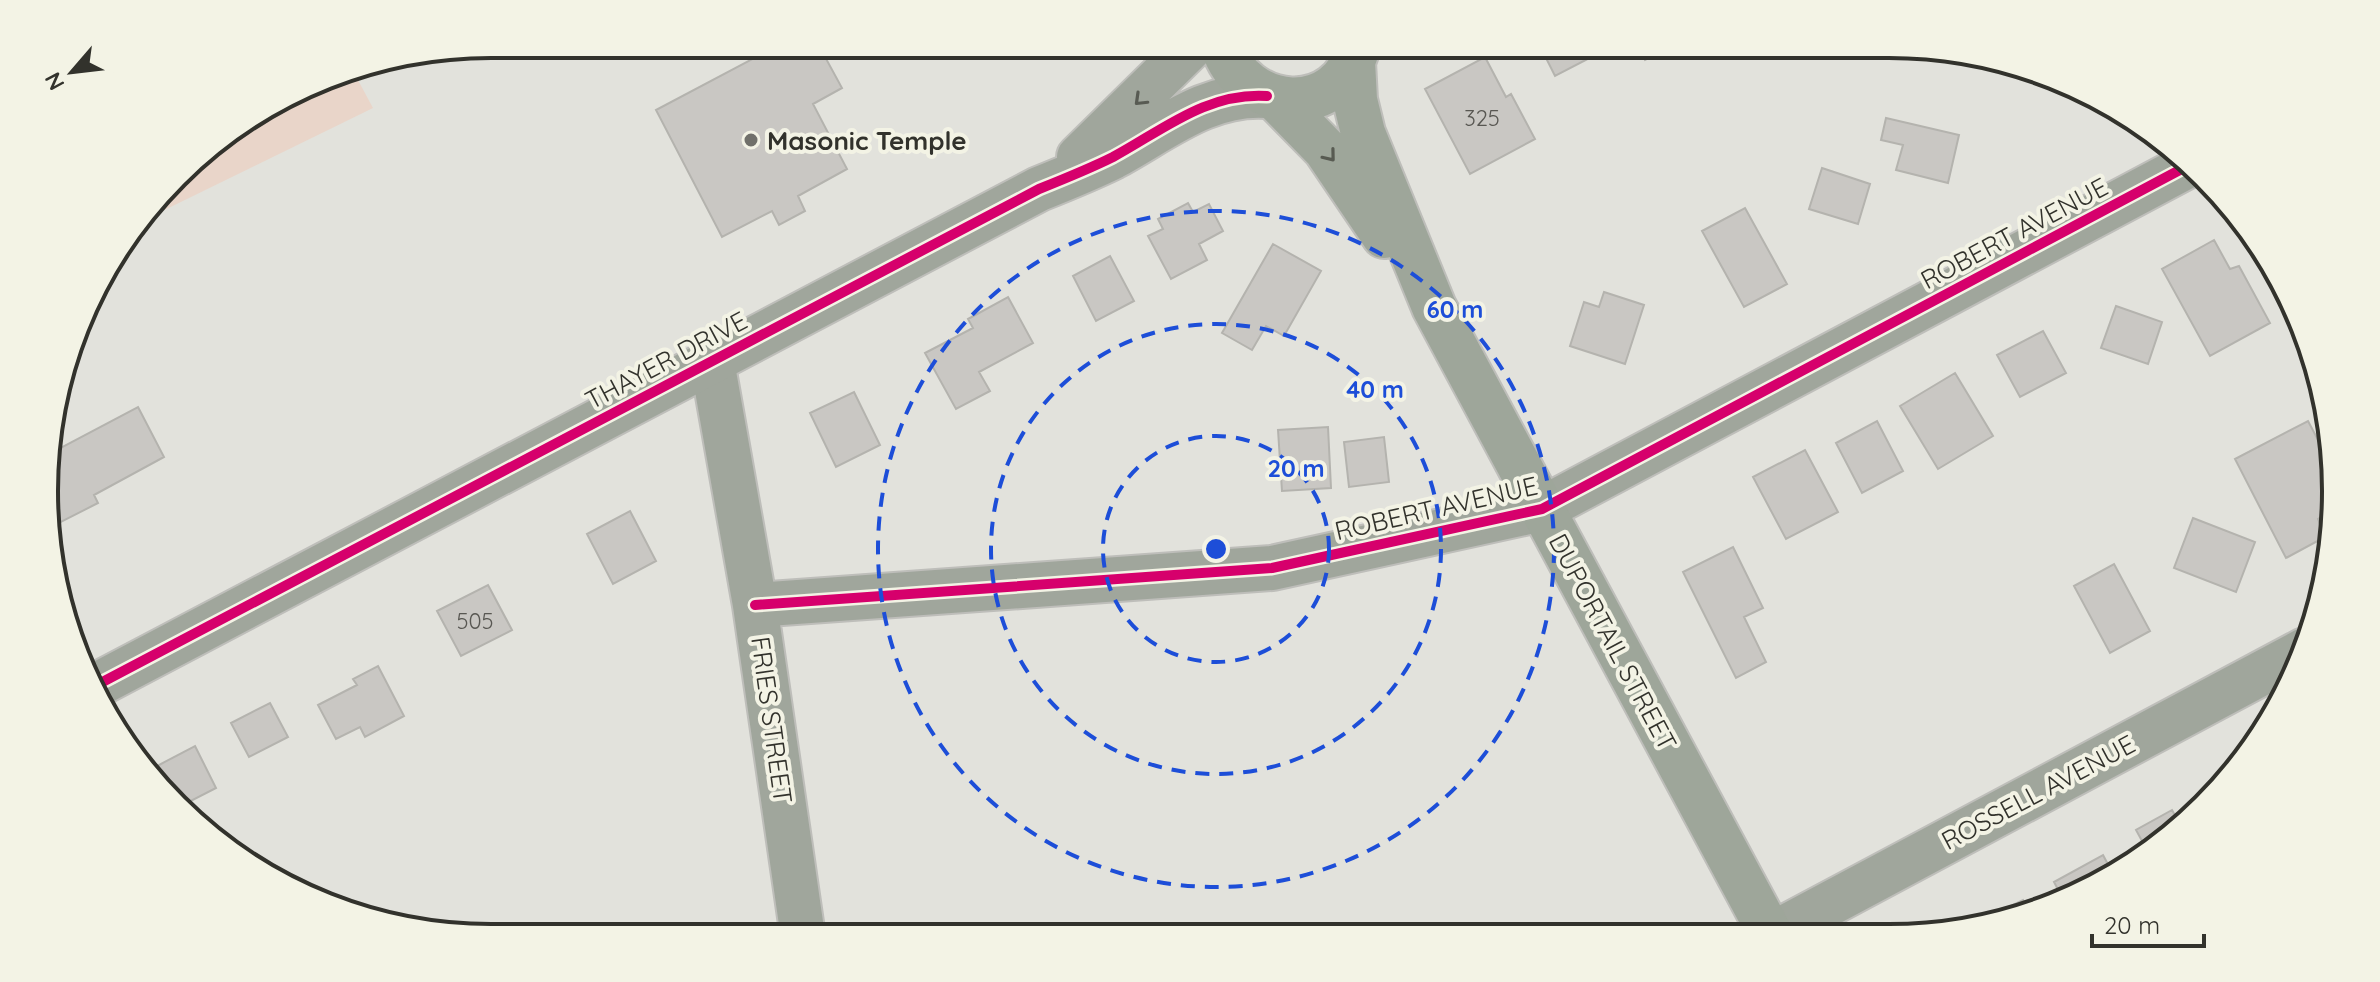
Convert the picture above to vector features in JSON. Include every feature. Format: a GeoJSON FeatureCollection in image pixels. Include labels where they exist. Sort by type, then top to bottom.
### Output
{"type":"FeatureCollection","features":[{"type":"Feature","properties":{"kind":"main road","name":"DUPORTAIL STREET"},"geometry":{"type":"LineString","coordinates":[[1227,58],[1230,67],[1246,84],[1272,98],[1334,160],[1434,307]]}},
{"type":"Feature","properties":{"kind":"main road"},"geometry":{"type":"LineString","coordinates":[[1272,98],[1311,97],[1333,86],[1352,58]]}},
{"type":"Feature","properties":{"kind":"main road","name":"DUPORTAIL STREET"},"geometry":{"type":"LineString","coordinates":[[1358,58],[1355,100],[1363,133],[1434,307],[1765,924]]}},
{"type":"Feature","properties":{"kind":"street","name":"THAYER DRIVE"},"geometry":{"type":"LineString","coordinates":[[1039,189],[1096,142],[1180,58]]}},
{"type":"Feature","properties":{"kind":"street","name":"THAYER DRIVE"},"geometry":{"type":"LineString","coordinates":[[103,682],[1039,189],[1088,169],[1212,103],[1248,95],[1272,98]]}},
{"type":"Feature","properties":{"kind":"street","name":"ROBERT AVENUE"},"geometry":{"type":"LineString","coordinates":[[755,605],[1272,568],[1542,509],[2179,170]]}},
{"type":"Feature","properties":{"kind":"street","name":"FRIES STREET"},"geometry":{"type":"LineString","coordinates":[[712,361],[755,605],[801,924]]}},
{"type":"Feature","properties":{"kind":"street","name":"ROSSELL AVENUE"},"geometry":{"type":"LineString","coordinates":[[1792,924],[2288,659]]}},
{"type":"Feature","properties":{"kind":"shaded area"},"geometry":{"type":"Polygon","coordinates":[[[358,79],[373,108],[159,212],[227,147],[299,103],[358,79]]]}},
{"type":"Feature","properties":{"kind":"building","name":"Masonic Temple"},"geometry":{"type":"Polygon","coordinates":[[[754,58],[826,58],[842,88],[813,104],[847,169],[798,196],[805,211],[779,225],[772,211],[722,237],[656,110],[754,58]]]}},
{"type":"Feature","properties":{"kind":"building"},"geometry":{"type":"Polygon","coordinates":[[[1486,58],[1506,97],[1511,94],[1535,139],[1470,174],[1425,89],[1486,58]]]}},
{"type":"Feature","properties":{"kind":"building"},"geometry":{"type":"Polygon","coordinates":[[[1546,58],[1590,58],[1555,76],[1546,58]]]}},
{"type":"Feature","properties":{"kind":"building"},"geometry":{"type":"Polygon","coordinates":[[[1886,118],[1959,135],[1948,183],[1896,170],[1903,145],[1881,140],[1886,118]]]}},
{"type":"Feature","properties":{"kind":"building"},"geometry":{"type":"Polygon","coordinates":[[[1822,168],[1870,184],[1858,224],[1809,209],[1822,168]]]}},
{"type":"Feature","properties":{"kind":"building"},"geometry":{"type":"Polygon","coordinates":[[[1188,203],[1193,212],[1209,204],[1223,231],[1199,244],[1207,260],[1171,279],[1148,236],[1163,229],[1158,219],[1188,203]]]}},
{"type":"Feature","properties":{"kind":"building"},"geometry":{"type":"Polygon","coordinates":[[[1745,208],[1787,284],[1744,307],[1702,231],[1745,208]]]}},
{"type":"Feature","properties":{"kind":"building"},"geometry":{"type":"Polygon","coordinates":[[[2214,240],[2230,269],[2239,266],[2270,323],[2210,356],[2162,269],[2214,240]]]}},
{"type":"Feature","properties":{"kind":"building"},"geometry":{"type":"Polygon","coordinates":[[[1273,244],[1321,271],[1284,336],[1266,326],[1252,350],[1222,333],[1273,244]]]}},
{"type":"Feature","properties":{"kind":"building"},"geometry":{"type":"Polygon","coordinates":[[[1110,256],[1134,301],[1096,321],[1073,276],[1110,256]]]}},
{"type":"Feature","properties":{"kind":"building"},"geometry":{"type":"Polygon","coordinates":[[[1604,292],[1644,305],[1625,364],[1570,346],[1584,302],[1599,307],[1604,292]]]}},
{"type":"Feature","properties":{"kind":"building"},"geometry":{"type":"Polygon","coordinates":[[[1008,297],[1033,343],[979,372],[990,391],[956,409],[925,353],[973,328],[968,319],[1008,297]]]}},
{"type":"Feature","properties":{"kind":"building"},"geometry":{"type":"Polygon","coordinates":[[[2116,306],[2162,322],[2148,364],[2101,348],[2116,306]]]}},
{"type":"Feature","properties":{"kind":"building"},"geometry":{"type":"Polygon","coordinates":[[[2043,331],[2066,373],[2020,397],[1997,355],[2043,331]]]}},
{"type":"Feature","properties":{"kind":"building"},"geometry":{"type":"Polygon","coordinates":[[[1955,373],[1993,436],[1938,469],[1900,406],[1955,373]]]}},
{"type":"Feature","properties":{"kind":"building"},"geometry":{"type":"Polygon","coordinates":[[[854,392],[880,445],[836,467],[810,413],[854,392]]]}},
{"type":"Feature","properties":{"kind":"building"},"geometry":{"type":"Polygon","coordinates":[[[138,407],[164,457],[94,495],[98,503],[59,523],[61,448],[138,407]]]}},
{"type":"Feature","properties":{"kind":"building"},"geometry":{"type":"Polygon","coordinates":[[[1877,421],[1903,471],[1862,493],[1836,443],[1877,421]]]}},
{"type":"Feature","properties":{"kind":"building"},"geometry":{"type":"Polygon","coordinates":[[[2308,421],[2319,441],[2321,463],[2319,540],[2286,558],[2235,459],[2308,421]]]}},
{"type":"Feature","properties":{"kind":"building"},"geometry":{"type":"Polygon","coordinates":[[[1328,427],[1331,488],[1282,491],[1278,430],[1328,427]]]}},
{"type":"Feature","properties":{"kind":"building"},"geometry":{"type":"Polygon","coordinates":[[[1384,437],[1389,482],[1349,487],[1344,442],[1384,437]]]}},
{"type":"Feature","properties":{"kind":"building"},"geometry":{"type":"Polygon","coordinates":[[[1805,450],[1838,512],[1786,539],[1753,477],[1805,450]]]}},
{"type":"Feature","properties":{"kind":"building"},"geometry":{"type":"Polygon","coordinates":[[[630,511],[656,561],[613,584],[587,534],[630,511]]]}},
{"type":"Feature","properties":{"kind":"building"},"geometry":{"type":"Polygon","coordinates":[[[2193,518],[2255,542],[2236,592],[2174,568],[2193,518]]]}},
{"type":"Feature","properties":{"kind":"building"},"geometry":{"type":"Polygon","coordinates":[[[1733,547],[1763,608],[1744,617],[1766,662],[1736,678],[1683,572],[1733,547]]]}},
{"type":"Feature","properties":{"kind":"building"},"geometry":{"type":"Polygon","coordinates":[[[2114,564],[2150,631],[2110,653],[2074,586],[2114,564]]]}},
{"type":"Feature","properties":{"kind":"building"},"geometry":{"type":"Polygon","coordinates":[[[488,585],[512,630],[461,656],[437,611],[488,585]]]}},
{"type":"Feature","properties":{"kind":"building"},"geometry":{"type":"Polygon","coordinates":[[[378,666],[404,716],[365,737],[360,727],[336,739],[318,705],[357,685],[353,679],[378,666]]]}},
{"type":"Feature","properties":{"kind":"building"},"geometry":{"type":"Polygon","coordinates":[[[270,703],[288,737],[249,757],[231,723],[270,703]]]}},
{"type":"Feature","properties":{"kind":"building"},"geometry":{"type":"Polygon","coordinates":[[[195,746],[216,788],[190,802],[157,766],[195,746]]]}},
{"type":"Feature","properties":{"kind":"building"},"geometry":{"type":"Polygon","coordinates":[[[2172,810],[2175,816],[2143,842],[2136,830],[2172,810]]]}},
{"type":"Feature","properties":{"kind":"building"},"geometry":{"type":"Polygon","coordinates":[[[2103,855],[2108,865],[2058,890],[2054,882],[2103,855]]]}},
{"type":"Feature","properties":{"kind":"cycle path"},"geometry":{"type":"LineString","coordinates":[[103,682],[1039,189],[1113,157],[1186,115],[1225,100],[1267,96]]}},
{"type":"Feature","properties":{"kind":"cycle path"},"geometry":{"type":"LineString","coordinates":[[755,605],[1272,568],[1542,509],[2179,170]]}},
{"type":"Feature","properties":{"kind":"place","name":"Masonic Temple"},"geometry":{"type":"Point","coordinates":[751,140]}}]}
